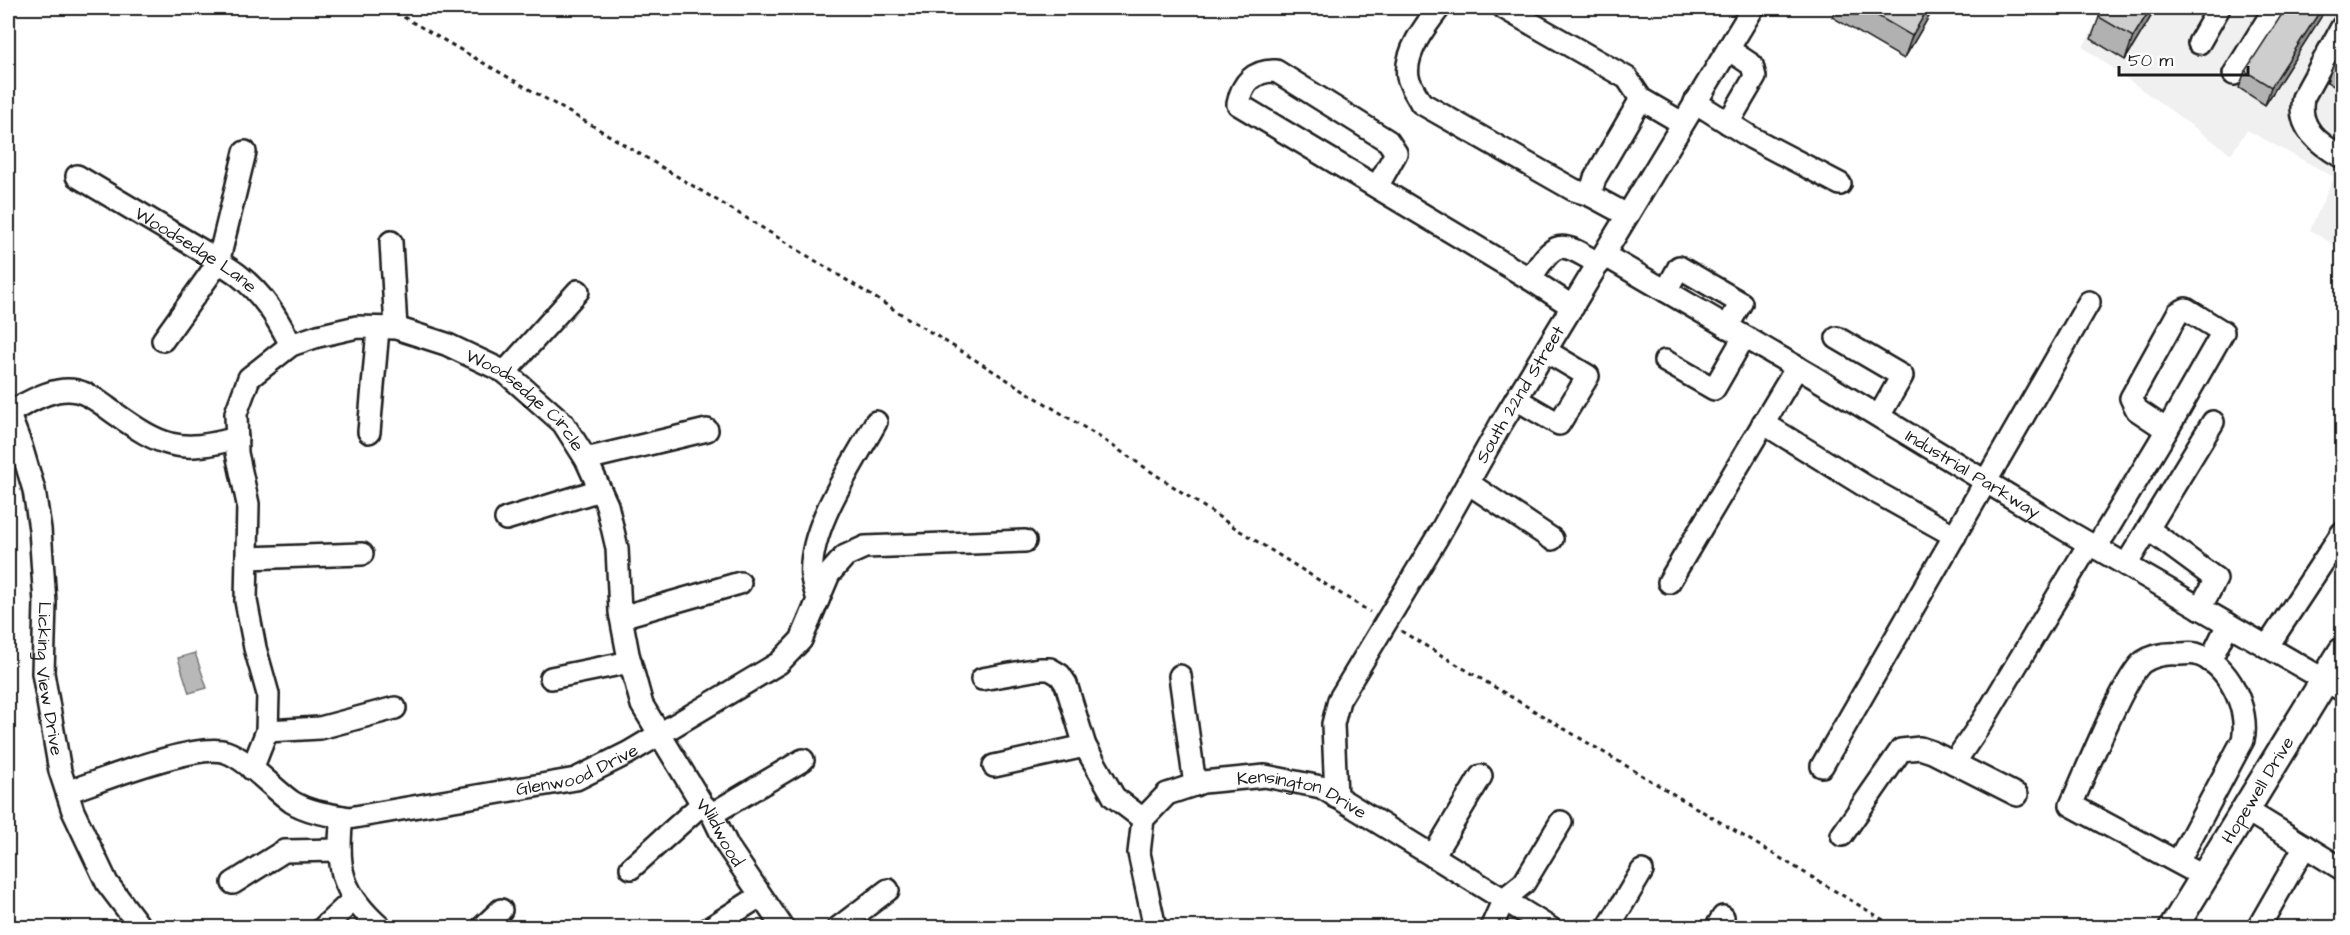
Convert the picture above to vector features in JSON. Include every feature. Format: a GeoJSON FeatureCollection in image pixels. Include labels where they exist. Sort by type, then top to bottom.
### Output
{"type":"FeatureCollection","features":[{"type":"Feature","properties":{"kind":"main road","name":"Hopewell Drive"},"geometry":{"type":"LineString","coordinates":[[2173,927],[2246,810],[2335,686],[2343,652]]}},
{"type":"Feature","properties":{"kind":"street"},"geometry":{"type":"LineString","coordinates":[[1439,8],[1414,46],[1408,67],[1409,80],[1421,104],[1574,190],[1590,195],[1627,215]]}},
{"type":"Feature","properties":{"kind":"street"},"geometry":{"type":"LineString","coordinates":[[1504,8],[1627,78],[1641,99],[1682,123]]}},
{"type":"Feature","properties":{"kind":"street"},"geometry":{"type":"LineString","coordinates":[[2199,43],[2219,8]]}},
{"type":"Feature","properties":{"kind":"street"},"geometry":{"type":"LineString","coordinates":[[2234,74],[2275,8]]}},
{"type":"Feature","properties":{"kind":"street","name":"South 22nd Street"},"geometry":{"type":"LineString","coordinates":[[1336,796],[1333,724],[1339,700],[1387,622],[1516,399],[1728,49],[1746,10]]}},
{"type":"Feature","properties":{"kind":"street"},"geometry":{"type":"LineString","coordinates":[[2343,27],[2303,98],[2301,109],[2304,123],[2316,140],[2343,157]]}},
{"type":"Feature","properties":{"kind":"street"},"geometry":{"type":"LineString","coordinates":[[1728,49],[1752,65],[1755,77],[1728,123]]}},
{"type":"Feature","properties":{"kind":"street"},"geometry":{"type":"LineString","coordinates":[[1377,187],[1396,153],[1388,141],[1276,71],[1263,70],[1253,75],[1240,95],[1238,104],[1573,307]]}},
{"type":"Feature","properties":{"kind":"street"},"geometry":{"type":"LineString","coordinates":[[1590,195],[1594,178],[1641,99]]}},
{"type":"Feature","properties":{"kind":"street"},"geometry":{"type":"LineString","coordinates":[[1695,102],[1752,138],[1840,184]]}},
{"type":"Feature","properties":{"kind":"street"},"geometry":{"type":"LineString","coordinates":[[163,340],[218,263],[245,152]]}},
{"type":"Feature","properties":{"kind":"street","name":"Woodsedge Lane"},"geometry":{"type":"LineString","coordinates":[[77,176],[206,252],[218,263],[236,273],[260,294],[278,320],[291,345]]}},
{"type":"Feature","properties":{"kind":"street"},"geometry":{"type":"LineString","coordinates":[[369,432],[387,328],[391,242]]}},
{"type":"Feature","properties":{"kind":"street","name":"Industrial Parkway"},"geometry":{"type":"LineString","coordinates":[[1530,279],[1547,252],[1558,248],[1572,248],[1601,259],[1666,291],[1879,416],[2092,546],[2335,686]]}},
{"type":"Feature","properties":{"kind":"street"},"geometry":{"type":"LineString","coordinates":[[506,372],[578,291]]}},
{"type":"Feature","properties":{"kind":"street"},"geometry":{"type":"LineString","coordinates":[[1822,766],[2089,302]]}},
{"type":"Feature","properties":{"kind":"street"},"geometry":{"type":"LineString","coordinates":[[1954,763],[2167,430],[2223,332],[2186,309],[2178,313],[2131,398],[2137,410],[2167,430]]}},
{"type":"Feature","properties":{"kind":"street","name":"Woodsedge Circle"},"geometry":{"type":"LineString","coordinates":[[252,769],[267,731],[268,694],[255,648],[246,601],[248,504],[237,453],[236,413],[249,378],[291,345],[357,327],[387,328],[446,344],[506,372],[563,423],[586,459],[607,505],[618,548],[621,617],[630,662],[642,705],[660,735]]}},
{"type":"Feature","properties":{"kind":"street"},"geometry":{"type":"LineString","coordinates":[[1665,361],[1714,389],[1735,332]]}},
{"type":"Feature","properties":{"kind":"street"},"geometry":{"type":"LineString","coordinates":[[1837,338],[1902,376],[1879,416]]}},
{"type":"Feature","properties":{"kind":"street"},"geometry":{"type":"LineString","coordinates":[[1516,399],[1559,424],[1588,376],[1546,351]]}},
{"type":"Feature","properties":{"kind":"street"},"geometry":{"type":"LineString","coordinates":[[1669,582],[1797,367]]}},
{"type":"Feature","properties":{"kind":"street"},"geometry":{"type":"LineString","coordinates":[[8,412],[53,392],[77,391],[95,399],[147,435],[173,446],[213,445],[237,438]]}},
{"type":"Feature","properties":{"kind":"street","name":"Licking View Drive"},"geometry":{"type":"LineString","coordinates":[[8,412],[34,490],[40,529],[45,603],[43,673],[51,728],[67,792],[73,811],[107,883],[141,927]]}},
{"type":"Feature","properties":{"kind":"street"},"geometry":{"type":"LineString","coordinates":[[818,600],[812,577],[816,542],[822,520],[876,422]]}},
{"type":"Feature","properties":{"kind":"street"},"geometry":{"type":"LineString","coordinates":[[2126,565],[2213,422]]}},
{"type":"Feature","properties":{"kind":"street"},"geometry":{"type":"LineString","coordinates":[[1763,423],[1865,486],[1955,536]]}},
{"type":"Feature","properties":{"kind":"street"},"geometry":{"type":"LineString","coordinates":[[586,459],[708,430]]}},
{"type":"Feature","properties":{"kind":"street"},"geometry":{"type":"LineString","coordinates":[[1468,483],[1552,539]]}},
{"type":"Feature","properties":{"kind":"street"},"geometry":{"type":"LineString","coordinates":[[506,519],[600,490]]}},
{"type":"Feature","properties":{"kind":"street"},"geometry":{"type":"LineString","coordinates":[[2148,530],[2216,579],[2200,608]]}},
{"type":"Feature","properties":{"kind":"street"},"geometry":{"type":"LineString","coordinates":[[2267,647],[2343,533]]}},
{"type":"Feature","properties":{"kind":"street","name":"Glenwood Drive"},"geometry":{"type":"LineString","coordinates":[[67,792],[187,753],[210,750],[227,752],[293,802],[322,814],[342,817],[371,816],[576,779],[660,735],[779,663],[801,640],[829,574],[845,556],[865,547],[1025,541]]}},
{"type":"Feature","properties":{"kind":"street"},"geometry":{"type":"LineString","coordinates":[[247,558],[362,554]]}},
{"type":"Feature","properties":{"kind":"street"},"geometry":{"type":"LineString","coordinates":[[621,617],[740,583]]}},
{"type":"Feature","properties":{"kind":"street"},"geometry":{"type":"LineString","coordinates":[[2210,661],[2228,624]]}},
{"type":"Feature","properties":{"kind":"street"},"geometry":{"type":"LineString","coordinates":[[2178,861],[2243,740],[2245,730],[2239,701],[2224,674],[2210,661],[2195,654],[2166,653],[2143,662],[2137,668],[2125,688],[2071,805],[2203,876]]}},
{"type":"Feature","properties":{"kind":"street"},"geometry":{"type":"LineString","coordinates":[[551,678],[630,662]]}},
{"type":"Feature","properties":{"kind":"street"},"geometry":{"type":"LineString","coordinates":[[982,680],[1039,669],[1050,669],[1060,675],[1066,684],[1085,746],[1114,797],[1143,819],[1139,853],[1155,927]]}},
{"type":"Feature","properties":{"kind":"street"},"geometry":{"type":"LineString","coordinates":[[1180,676],[1195,785]]}},
{"type":"Feature","properties":{"kind":"street"},"geometry":{"type":"LineString","coordinates":[[267,731],[320,728],[395,708]]}},
{"type":"Feature","properties":{"kind":"street","name":"Wildwood"},"geometry":{"type":"LineString","coordinates":[[660,735],[728,847],[783,927]]}},
{"type":"Feature","properties":{"kind":"street"},"geometry":{"type":"LineString","coordinates":[[994,766],[1085,746]]}},
{"type":"Feature","properties":{"kind":"street"},"geometry":{"type":"LineString","coordinates":[[1842,836],[1901,750],[1920,748],[2017,795]]}},
{"type":"Feature","properties":{"kind":"street"},"geometry":{"type":"LineString","coordinates":[[631,868],[707,809],[803,760]]}},
{"type":"Feature","properties":{"kind":"street","name":"Kensington Drive"},"geometry":{"type":"LineString","coordinates":[[1143,819],[1167,794],[1195,785],[1265,776],[1321,787],[1550,927]]}},
{"type":"Feature","properties":{"kind":"street"},"geometry":{"type":"LineString","coordinates":[[1433,856],[1481,776]]}},
{"type":"Feature","properties":{"kind":"street"},"geometry":{"type":"LineString","coordinates":[[2246,810],[2343,869]]}},
{"type":"Feature","properties":{"kind":"street"},"geometry":{"type":"LineString","coordinates":[[342,817],[340,850],[343,877],[354,899],[381,927]]}},
{"type":"Feature","properties":{"kind":"street"},"geometry":{"type":"LineString","coordinates":[[1491,927],[1504,899],[1524,883],[1561,822]]}},
{"type":"Feature","properties":{"kind":"street"},"geometry":{"type":"LineString","coordinates":[[2258,927],[2305,846]]}},
{"type":"Feature","properties":{"kind":"street"},"geometry":{"type":"LineString","coordinates":[[233,883],[284,850],[340,850]]}},
{"type":"Feature","properties":{"kind":"street"},"geometry":{"type":"LineString","coordinates":[[1608,927],[1642,871]]}},
{"type":"Feature","properties":{"kind":"street"},"geometry":{"type":"LineString","coordinates":[[838,927],[888,890]]}},
{"type":"Feature","properties":{"kind":"street"},"geometry":{"type":"LineString","coordinates":[[710,927],[760,896]]}},
{"type":"Feature","properties":{"kind":"street"},"geometry":{"type":"LineString","coordinates":[[323,927],[354,899]]}},
{"type":"Feature","properties":{"kind":"street"},"geometry":{"type":"LineString","coordinates":[[482,927],[501,910]]}},
{"type":"Feature","properties":{"kind":"path"},"geometry":{"type":"LineString","coordinates":[[388,8],[600,129],[753,222],[1101,438],[1236,529],[1897,927]]}},
{"type":"Feature","properties":{"kind":"shaded area"},"geometry":{"type":"Polygon","coordinates":[[[2105,8],[2342,8],[2342,250],[2310,230],[2334,177],[2247,130],[2231,154],[2083,47],[2105,8]]]}},
{"type":"Feature","properties":{"kind":"shaded area"},"geometry":{"type":"Polygon","coordinates":[[[195,653],[207,688],[189,693],[178,658],[195,653]]]}},
{"type":"Feature","properties":{"kind":"building"},"geometry":{"type":"Polygon","coordinates":[[[1864,8],[1928,8],[1912,36],[1864,8]]]}},
{"type":"Feature","properties":{"kind":"building"},"geometry":{"type":"Polygon","coordinates":[[[2105,8],[2151,8],[2133,37],[2099,17],[2105,8]]]}},
{"type":"Feature","properties":{"kind":"building"},"geometry":{"type":"Polygon","coordinates":[[[2286,8],[2322,8],[2271,87],[2245,71],[2286,8]]]}},
{"type":"Feature","properties":{"kind":"building"},"geometry":{"type":"Polygon","coordinates":[[[2343,50],[2343,70],[2333,65],[2343,50]]]}}]}
